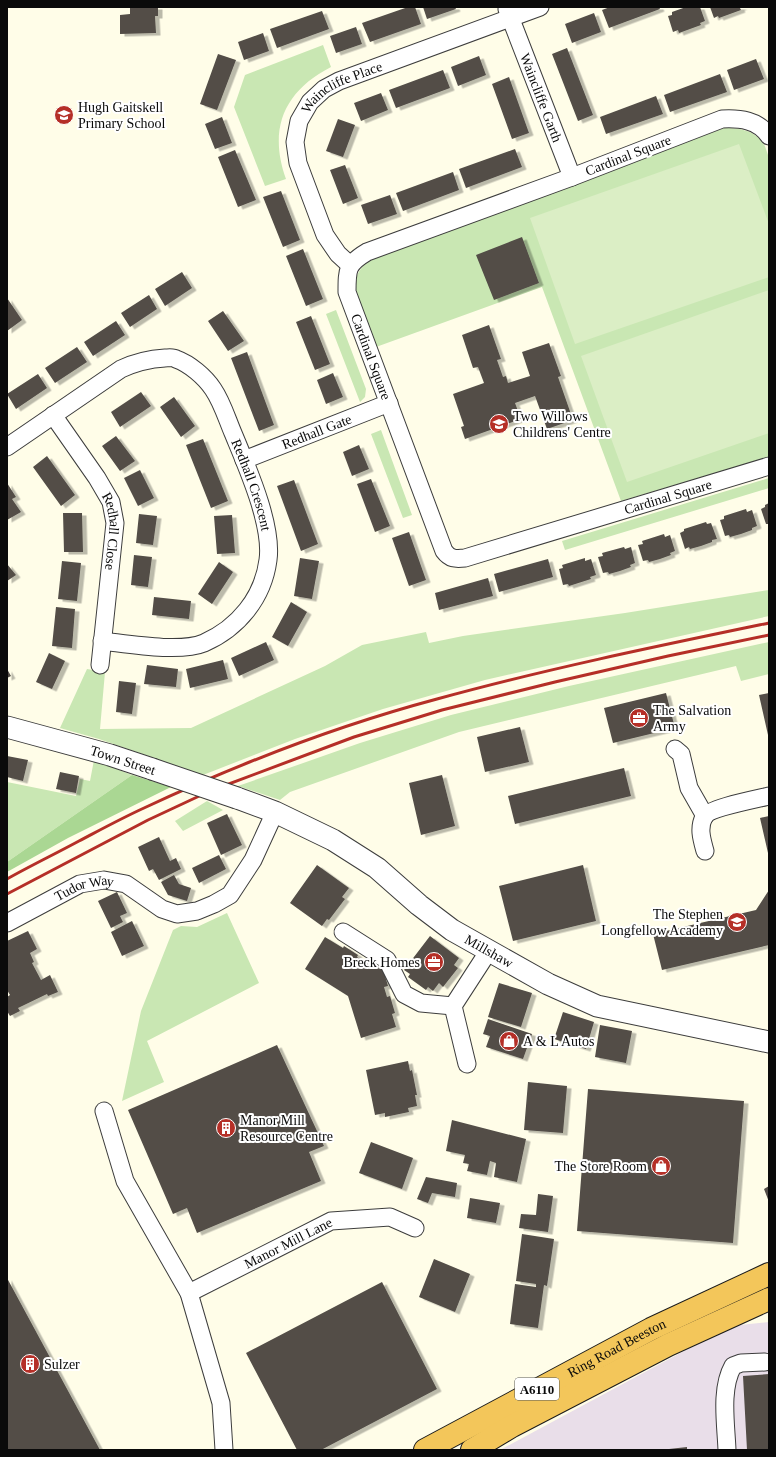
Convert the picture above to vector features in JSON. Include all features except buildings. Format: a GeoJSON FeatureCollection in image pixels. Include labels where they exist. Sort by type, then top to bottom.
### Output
{"type":"FeatureCollection","features":[{"type":"Feature","properties":{"kind":"highway","name":"Ring Road Beeston"},"geometry":{"type":"LineString","coordinates":[[425,1450],[651,1329],[769,1274]]}},
{"type":"Feature","properties":{"kind":"highway","name":"Ring Road Beeston"},"geometry":{"type":"LineString","coordinates":[[472,1450],[519,1422],[668,1345],[769,1299]]}},
{"type":"Feature","properties":{"kind":"street","name":"Waincliffe Place"},"geometry":{"type":"LineString","coordinates":[[350,266],[338,254],[325,235],[298,162],[295,142],[299,121],[310,102],[324,89],[339,81],[509,13],[540,7]]}},
{"type":"Feature","properties":{"kind":"street","name":"Waincliffe Garth"},"geometry":{"type":"LineString","coordinates":[[509,13],[572,177]]}},
{"type":"Feature","properties":{"kind":"street","name":"Cardinal Square"},"geometry":{"type":"LineString","coordinates":[[769,136],[764,129],[751,121],[736,118],[722,119],[572,177],[367,252],[356,258],[350,266],[347,277],[347,292],[444,551],[447,555],[455,559],[465,558],[769,466]]}},
{"type":"Feature","properties":{"kind":"street","name":"Redhall Crescent"},"geometry":{"type":"LineString","coordinates":[[7,446],[121,369],[137,362],[153,359],[175,358],[186,363],[198,372],[213,389],[244,460],[263,513],[269,538],[268,561],[262,584],[251,605],[239,621],[222,634],[203,643],[181,647],[160,647],[102,641]]}},
{"type":"Feature","properties":{"kind":"street","name":"Redhall Gate"},"geometry":{"type":"LineString","coordinates":[[244,460],[389,403]]}},
{"type":"Feature","properties":{"kind":"street","name":"Redhall Close"},"geometry":{"type":"LineString","coordinates":[[53,415],[97,478],[111,502],[115,523],[100,665]]}},
{"type":"Feature","properties":{"kind":"street","name":"Town Street"},"geometry":{"type":"LineString","coordinates":[[7,727],[110,755],[237,798]]}},
{"type":"Feature","properties":{"kind":"street"},"geometry":{"type":"LineString","coordinates":[[675,749],[681,754],[689,788],[705,816]]}},
{"type":"Feature","properties":{"kind":"street"},"geometry":{"type":"LineString","coordinates":[[704,851],[701,834],[702,823],[705,816],[714,810],[769,796]]}},
{"type":"Feature","properties":{"kind":"street","name":"Millshaw"},"geometry":{"type":"LineString","coordinates":[[237,798],[275,812],[333,840],[377,868],[419,905],[452,930],[488,952],[548,984],[597,1006],[769,1042]]}},
{"type":"Feature","properties":{"kind":"street","name":"Tudor Way"},"geometry":{"type":"LineString","coordinates":[[7,923],[80,884],[104,880],[126,884],[162,909],[177,914],[197,911],[214,904],[230,895],[253,860],[275,812]]}},
{"type":"Feature","properties":{"kind":"street"},"geometry":{"type":"LineString","coordinates":[[343,932],[387,960],[404,994],[421,1003],[453,1006]]}},
{"type":"Feature","properties":{"kind":"street"},"geometry":{"type":"LineString","coordinates":[[467,1064],[453,1006],[488,952]]}},
{"type":"Feature","properties":{"kind":"street"},"geometry":{"type":"LineString","coordinates":[[104,1111],[125,1181],[188,1294],[221,1403],[224,1450]]}},
{"type":"Feature","properties":{"kind":"street","name":"Manor Mill Lane"},"geometry":{"type":"LineString","coordinates":[[188,1294],[331,1221],[390,1216],[415,1228]]}},
{"type":"Feature","properties":{"kind":"street"},"geometry":{"type":"LineString","coordinates":[[727,1450],[725,1388],[728,1375],[733,1366],[741,1363],[765,1362]]}},
{"type":"Feature","properties":{"kind":"shaded area"},"geometry":{"type":"Polygon","coordinates":[[[769,1322],[769,1450],[500,1450],[684,1351],[740,1325],[769,1322]]]}},
{"type":"Feature","properties":{"kind":"green space"},"geometry":{"type":"Polygon","coordinates":[[[323,45],[331,67],[315,77],[302,88],[291,100],[284,113],[280,128],[279,144],[281,161],[286,179],[265,186],[234,107],[245,75],[323,45]]]}},
{"type":"Feature","properties":{"kind":"green space"},"geometry":{"type":"Polygon","coordinates":[[[724,128],[741,129],[755,135],[766,148],[769,158],[769,457],[621,501],[542,287],[376,347],[355,291],[359,271],[375,257],[724,128]]]}},
{"type":"Feature","properties":{"kind":"green space"},"geometry":{"type":"Polygon","coordinates":[[[739,144],[769,224],[769,277],[575,344],[530,218],[739,144]]]}},
{"type":"Feature","properties":{"kind":"green space"},"geometry":{"type":"Polygon","coordinates":[[[769,290],[769,433],[627,482],[581,356],[769,290]]]}},
{"type":"Feature","properties":{"kind":"green space"},"geometry":{"type":"Polygon","coordinates":[[[336,310],[366,389],[365,397],[360,402],[326,314],[336,310]]]}},
{"type":"Feature","properties":{"kind":"green space"},"geometry":{"type":"Polygon","coordinates":[[[381,430],[412,515],[403,518],[371,434],[381,430]]]}},
{"type":"Feature","properties":{"kind":"green space"},"geometry":{"type":"Polygon","coordinates":[[[769,478],[769,488],[565,550],[562,541],[769,478]]]}},
{"type":"Feature","properties":{"kind":"green space"},"geometry":{"type":"Polygon","coordinates":[[[769,590],[769,616],[485,680],[383,709],[295,739],[203,775],[99,739],[60,728],[87,669],[105,672],[100,729],[191,728],[325,666],[362,645],[426,632],[429,643],[463,636],[625,613],[769,590]]]}},
{"type":"Feature","properties":{"kind":"green space"},"geometry":{"type":"Polygon","coordinates":[[[769,642],[769,674],[741,681],[736,666],[459,732],[290,792],[280,800],[238,786],[360,743],[451,715],[569,686],[769,642]]]}},
{"type":"Feature","properties":{"kind":"green space"},"geometry":{"type":"Polygon","coordinates":[[[94,760],[132,775],[7,862],[7,782],[76,796],[80,779],[90,781],[94,760]]]}},
{"type":"Feature","properties":{"kind":"green space"},"geometry":{"type":"Polygon","coordinates":[[[132,775],[171,787],[68,838],[7,872],[7,862],[132,775]]]}},
{"type":"Feature","properties":{"kind":"green space"},"geometry":{"type":"Polygon","coordinates":[[[207,801],[223,810],[183,831],[175,821],[207,801]]]}},
{"type":"Feature","properties":{"kind":"green space"},"geometry":{"type":"Polygon","coordinates":[[[227,913],[259,983],[147,1041],[164,1082],[122,1101],[141,1011],[173,930],[181,926],[197,927],[227,913]]]}},
{"type":"Feature","properties":{"kind":"railway"},"geometry":{"type":"LineString","coordinates":[[7,879],[119,820],[179,792],[251,761],[362,721],[437,699],[519,678],[644,649],[769,623]]}},
{"type":"Feature","properties":{"kind":"railway"},"geometry":{"type":"LineString","coordinates":[[7,894],[148,820],[210,791],[354,737],[442,710],[555,682],[769,635]]}},
{"type":"Feature","properties":{"kind":"place","name":"Hugh Gaitskell Primary School"},"geometry":{"type":"Point","coordinates":[64,115]}},
{"type":"Feature","properties":{"kind":"place","name":"Two Willows Childrens' Centre"},"geometry":{"type":"Point","coordinates":[499,424]}},
{"type":"Feature","properties":{"kind":"place","name":"The Salvation Army"},"geometry":{"type":"Point","coordinates":[639,718]}},
{"type":"Feature","properties":{"kind":"place","name":"The Stephen Longfellow Academy"},"geometry":{"type":"Point","coordinates":[737,922]}},
{"type":"Feature","properties":{"kind":"place","name":"Breck Homes"},"geometry":{"type":"Point","coordinates":[434,962]}},
{"type":"Feature","properties":{"kind":"place","name":"A & L Autos"},"geometry":{"type":"Point","coordinates":[509,1041]}},
{"type":"Feature","properties":{"kind":"place","name":"Manor Mill Resource Centre"},"geometry":{"type":"Point","coordinates":[226,1128]}},
{"type":"Feature","properties":{"kind":"place","name":"The Store Room"},"geometry":{"type":"Point","coordinates":[661,1166]}},
{"type":"Feature","properties":{"kind":"place","name":"Sulzer"},"geometry":{"type":"Point","coordinates":[30,1364]}}]}
